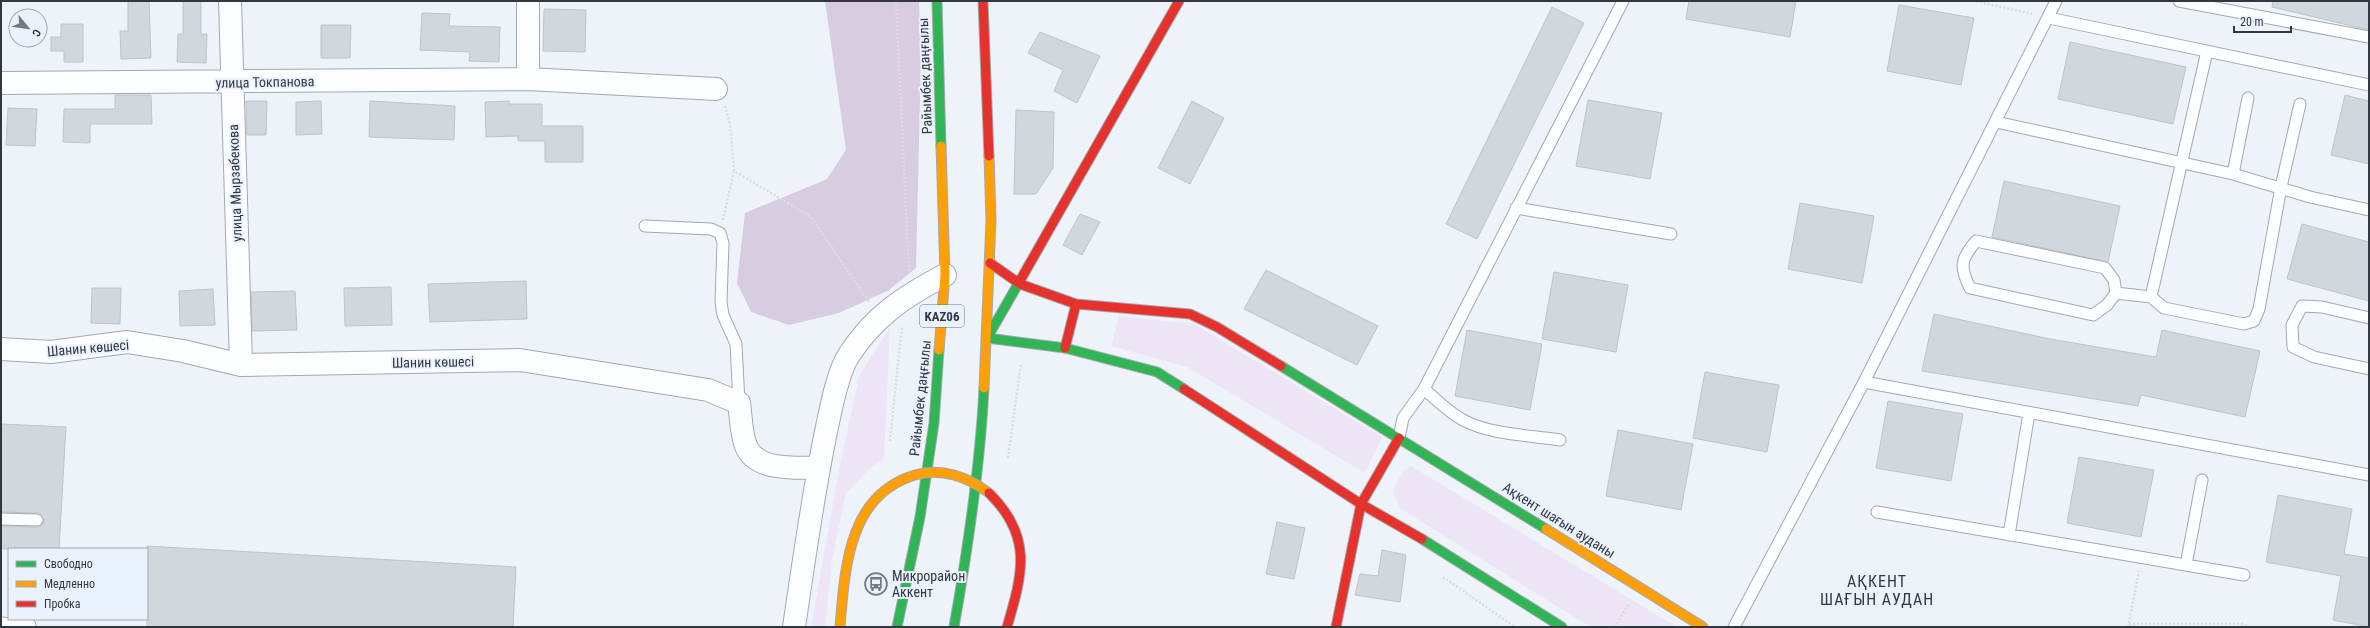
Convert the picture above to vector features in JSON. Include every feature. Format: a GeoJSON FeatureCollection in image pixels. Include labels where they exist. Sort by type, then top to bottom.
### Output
{"type":"FeatureCollection","features":[{"type":"Feature","properties":{"kind":"main road","name":"Райымбек даңғылы"},"geometry":{"type":"LineString","coordinates":[[897,627],[920,517],[934,423],[945,276],[937,1]]}},
{"type":"Feature","properties":{"kind":"main road"},"geometry":{"type":"LineString","coordinates":[[954,627],[969,540],[980,445],[987,338],[991,220],[983,1]]}},
{"type":"Feature","properties":{"kind":"main road"},"geometry":{"type":"LineString","coordinates":[[987,338],[1020,284],[1179,1]]}},
{"type":"Feature","properties":{"kind":"main road","name":"Ақкент шағын ауданы"},"geometry":{"type":"LineString","coordinates":[[990,263],[1020,284],[1076,304],[1190,314],[1217,327],[1400,438],[1703,627]]}},
{"type":"Feature","properties":{"kind":"main road"},"geometry":{"type":"LineString","coordinates":[[1064,348],[1076,304]]}},
{"type":"Feature","properties":{"kind":"main road"},"geometry":{"type":"LineString","coordinates":[[987,338],[1064,348],[1157,372],[1361,504],[1423,540],[1562,627]]}},
{"type":"Feature","properties":{"kind":"main road"},"geometry":{"type":"LineString","coordinates":[[1336,627],[1361,504],[1400,438]]}},
{"type":"Feature","properties":{"kind":"main road"},"geometry":{"type":"LineString","coordinates":[[840,627],[852,542],[864,514],[872,501],[891,484],[912,475],[925,473],[954,475],[975,483],[996,498],[1012,522],[1019,540],[1022,564],[1019,584],[1007,627]]}},
{"type":"Feature","properties":{"kind":"street","name":"улица Мырзабекова"},"geometry":{"type":"LineString","coordinates":[[230,1],[231,82],[241,366]]}},
{"type":"Feature","properties":{"kind":"street"},"geometry":{"type":"LineString","coordinates":[[528,1],[528,79]]}},
{"type":"Feature","properties":{"kind":"street","name":"улица Токпанова"},"geometry":{"type":"LineString","coordinates":[[1,83],[528,79],[716,89]]}},
{"type":"Feature","properties":{"kind":"street"},"geometry":{"type":"LineString","coordinates":[[794,627],[819,468],[832,401],[848,356],[880,317],[910,293],[945,276]]}},
{"type":"Feature","properties":{"kind":"street","name":"Шанин көшесі"},"geometry":{"type":"LineString","coordinates":[[1,349],[51,352],[126,342],[183,351],[241,366],[520,360],[708,390],[739,403]]}},
{"type":"Feature","properties":{"kind":"street"},"geometry":{"type":"LineString","coordinates":[[739,403],[746,445],[753,458],[768,464],[819,468]]}},
{"type":"Feature","properties":{"kind":"lane"},"geometry":{"type":"LineString","coordinates":[[1400,438],[1404,418],[1424,389],[1623,1]]}},
{"type":"Feature","properties":{"kind":"lane"},"geometry":{"type":"LineString","coordinates":[[1734,627],[1864,382],[2049,18],[2056,1]]}},
{"type":"Feature","properties":{"kind":"lane"},"geometry":{"type":"LineString","coordinates":[[2179,1],[2369,37]]}},
{"type":"Feature","properties":{"kind":"lane"},"geometry":{"type":"LineString","coordinates":[[2049,18],[2369,85]]}},
{"type":"Feature","properties":{"kind":"lane"},"geometry":{"type":"LineString","coordinates":[[2151,297],[2182,164],[2206,51]]}},
{"type":"Feature","properties":{"kind":"lane"},"geometry":{"type":"LineString","coordinates":[[2233,174],[2248,98]]}},
{"type":"Feature","properties":{"kind":"lane"},"geometry":{"type":"LineString","coordinates":[[2116,293],[2151,297],[2164,308],[2244,324],[2254,321],[2259,309],[2281,187],[2300,104]]}},
{"type":"Feature","properties":{"kind":"lane"},"geometry":{"type":"LineString","coordinates":[[1996,122],[2233,174],[2281,187],[2310,197],[2369,210]]}},
{"type":"Feature","properties":{"kind":"lane"},"geometry":{"type":"LineString","coordinates":[[1516,208],[1671,234]]}},
{"type":"Feature","properties":{"kind":"lane"},"geometry":{"type":"LineString","coordinates":[[645,226],[711,229],[720,233],[723,243],[721,302],[723,315],[736,344],[739,403]]}},
{"type":"Feature","properties":{"kind":"lane"},"geometry":{"type":"LineString","coordinates":[[1976,241],[2105,268],[2114,280],[2116,293],[2107,305],[2092,315],[1970,288],[1962,273],[1965,254],[1976,241]]}},
{"type":"Feature","properties":{"kind":"lane"},"geometry":{"type":"LineString","coordinates":[[2369,318],[2322,307],[2302,306],[2292,325],[2293,347],[2314,357],[2369,369]]}},
{"type":"Feature","properties":{"kind":"lane"},"geometry":{"type":"LineString","coordinates":[[1864,382],[2369,475]]}},
{"type":"Feature","properties":{"kind":"lane"},"geometry":{"type":"LineString","coordinates":[[1424,389],[1448,410],[1464,421],[1479,426],[1560,440]]}},
{"type":"Feature","properties":{"kind":"lane"},"geometry":{"type":"LineString","coordinates":[[2009,535],[2029,413]]}},
{"type":"Feature","properties":{"kind":"lane"},"geometry":{"type":"LineString","coordinates":[[2186,565],[2202,480]]}},
{"type":"Feature","properties":{"kind":"lane"},"geometry":{"type":"LineString","coordinates":[[1877,512],[2244,574]]}},
{"type":"Feature","properties":{"kind":"lane"},"geometry":{"type":"LineString","coordinates":[[1,519],[37,520]]}},
{"type":"Feature","properties":{"kind":"lane"},"geometry":{"type":"LineString","coordinates":[[1,623],[30,624]]}},
{"type":"Feature","properties":{"kind":"path"},"geometry":{"type":"LineString","coordinates":[[890,441],[902,327],[910,293],[896,1]]}},
{"type":"Feature","properties":{"kind":"path"},"geometry":{"type":"LineString","coordinates":[[1976,1],[2049,18]]}},
{"type":"Feature","properties":{"kind":"path"},"geometry":{"type":"LineString","coordinates":[[716,89],[723,99],[730,124],[734,171],[720,233]]}},
{"type":"Feature","properties":{"kind":"path"},"geometry":{"type":"LineString","coordinates":[[734,171],[811,217],[880,317]]}},
{"type":"Feature","properties":{"kind":"path"},"geometry":{"type":"LineString","coordinates":[[1008,458],[1024,343]]}},
{"type":"Feature","properties":{"kind":"path"},"geometry":{"type":"LineString","coordinates":[[2142,557],[2128,626],[2242,624],[2249,627]]}},
{"type":"Feature","properties":{"kind":"shaded area"},"geometry":{"type":"Polygon","coordinates":[[[825,1],[919,1],[921,57],[916,268],[889,290],[839,313],[789,325],[751,312],[737,283],[745,213],[827,179],[846,150],[825,1]]]}},
{"type":"Feature","properties":{"kind":"shaded area"},"geometry":{"type":"Polygon","coordinates":[[[1119,316],[1194,324],[1382,437],[1365,473],[1187,367],[1111,346],[1119,316]]]}},
{"type":"Feature","properties":{"kind":"shaded area"},"geometry":{"type":"Polygon","coordinates":[[[890,327],[884,459],[869,469],[846,494],[832,559],[825,627],[811,627],[839,470],[859,376],[890,327]]]}},
{"type":"Feature","properties":{"kind":"shaded area"},"geometry":{"type":"Polygon","coordinates":[[[1411,466],[1677,627],[1590,627],[1400,508],[1393,491],[1402,472],[1411,466]]]}},
{"type":"Feature","properties":{"kind":"building"},"geometry":{"type":"Polygon","coordinates":[[[128,1],[149,1],[151,58],[121,59],[120,31],[128,31],[128,1]]]}},
{"type":"Feature","properties":{"kind":"building"},"geometry":{"type":"Polygon","coordinates":[[[183,1],[201,1],[201,34],[207,34],[206,63],[177,62],[178,34],[183,34],[183,1]]]}},
{"type":"Feature","properties":{"kind":"building"},"geometry":{"type":"Polygon","coordinates":[[[1689,1],[1796,1],[1790,37],[1686,19],[1689,1]]]}},
{"type":"Feature","properties":{"kind":"building"},"geometry":{"type":"Polygon","coordinates":[[[2273,1],[2369,1],[2369,30],[2272,7],[2273,1]]]}},
{"type":"Feature","properties":{"kind":"building"},"geometry":{"type":"Polygon","coordinates":[[[1899,5],[1974,18],[1961,85],[1887,71],[1899,5]]]}},
{"type":"Feature","properties":{"kind":"building"},"geometry":{"type":"Polygon","coordinates":[[[1552,7],[1584,23],[1477,239],[1446,224],[1552,7]]]}},
{"type":"Feature","properties":{"kind":"building"},"geometry":{"type":"Polygon","coordinates":[[[544,9],[586,10],[585,52],[543,51],[544,9]]]}},
{"type":"Feature","properties":{"kind":"building"},"geometry":{"type":"Polygon","coordinates":[[[422,13],[450,14],[449,26],[500,27],[499,62],[469,61],[470,52],[420,50],[422,13]]]}},
{"type":"Feature","properties":{"kind":"building"},"geometry":{"type":"Polygon","coordinates":[[[61,24],[83,24],[83,62],[64,62],[64,51],[51,51],[51,37],[61,37],[61,24]]]}},
{"type":"Feature","properties":{"kind":"building"},"geometry":{"type":"Polygon","coordinates":[[[321,25],[351,25],[350,58],[321,58],[321,25]]]}},
{"type":"Feature","properties":{"kind":"building"},"geometry":{"type":"Polygon","coordinates":[[[1040,32],[1100,56],[1077,103],[1054,91],[1063,70],[1028,53],[1040,32]]]}},
{"type":"Feature","properties":{"kind":"building"},"geometry":{"type":"Polygon","coordinates":[[[2070,42],[2186,67],[2173,124],[2058,99],[2070,42]]]}},
{"type":"Feature","properties":{"kind":"building"},"geometry":{"type":"Polygon","coordinates":[[[115,95],[151,95],[152,124],[90,124],[90,143],[63,142],[64,109],[115,109],[115,95]]]}},
{"type":"Feature","properties":{"kind":"building"},"geometry":{"type":"Polygon","coordinates":[[[2345,95],[2369,101],[2369,164],[2331,155],[2345,95]]]}},
{"type":"Feature","properties":{"kind":"building"},"geometry":{"type":"Polygon","coordinates":[[[1588,100],[1662,113],[1650,179],[1576,166],[1588,100]]]}},
{"type":"Feature","properties":{"kind":"building"},"geometry":{"type":"Polygon","coordinates":[[[246,101],[267,101],[266,135],[247,135],[246,101]]]}},
{"type":"Feature","properties":{"kind":"building"},"geometry":{"type":"Polygon","coordinates":[[[321,101],[322,134],[296,135],[296,102],[321,101]]]}},
{"type":"Feature","properties":{"kind":"building"},"geometry":{"type":"Polygon","coordinates":[[[370,101],[455,106],[454,140],[369,137],[370,101]]]}},
{"type":"Feature","properties":{"kind":"building"},"geometry":{"type":"Polygon","coordinates":[[[509,101],[509,104],[542,104],[542,126],[583,126],[583,162],[545,162],[545,141],[518,141],[518,136],[486,137],[485,102],[509,101]]]}},
{"type":"Feature","properties":{"kind":"building"},"geometry":{"type":"Polygon","coordinates":[[[1192,101],[1224,118],[1190,184],[1158,168],[1192,101]]]}},
{"type":"Feature","properties":{"kind":"building"},"geometry":{"type":"Polygon","coordinates":[[[8,108],[37,109],[35,146],[6,145],[8,108]]]}},
{"type":"Feature","properties":{"kind":"building"},"geometry":{"type":"Polygon","coordinates":[[[1016,110],[1054,112],[1053,168],[1036,194],[1014,194],[1016,110]]]}},
{"type":"Feature","properties":{"kind":"building"},"geometry":{"type":"Polygon","coordinates":[[[2004,181],[2120,206],[2108,262],[1992,237],[2004,181]]]}},
{"type":"Feature","properties":{"kind":"building"},"geometry":{"type":"Polygon","coordinates":[[[1800,203],[1874,216],[1862,283],[1788,269],[1800,203]]]}},
{"type":"Feature","properties":{"kind":"building"},"geometry":{"type":"Polygon","coordinates":[[[1080,214],[1100,222],[1082,255],[1063,245],[1080,214]]]}},
{"type":"Feature","properties":{"kind":"building"},"geometry":{"type":"Polygon","coordinates":[[[2302,224],[2369,242],[2369,301],[2287,279],[2302,224]]]}},
{"type":"Feature","properties":{"kind":"building"},"geometry":{"type":"Polygon","coordinates":[[[1266,270],[1378,326],[1357,365],[1244,309],[1266,270]]]}},
{"type":"Feature","properties":{"kind":"building"},"geometry":{"type":"Polygon","coordinates":[[[1554,272],[1628,285],[1616,352],[1542,339],[1554,272]]]}},
{"type":"Feature","properties":{"kind":"building"},"geometry":{"type":"Polygon","coordinates":[[[526,281],[527,319],[430,322],[428,284],[526,281]]]}},
{"type":"Feature","properties":{"kind":"building"},"geometry":{"type":"Polygon","coordinates":[[[391,287],[392,325],[345,326],[344,288],[391,287]]]}},
{"type":"Feature","properties":{"kind":"building"},"geometry":{"type":"Polygon","coordinates":[[[92,288],[121,288],[120,324],[91,323],[92,288]]]}},
{"type":"Feature","properties":{"kind":"building"},"geometry":{"type":"Polygon","coordinates":[[[213,289],[215,325],[180,326],[179,291],[213,289]]]}},
{"type":"Feature","properties":{"kind":"building"},"geometry":{"type":"Polygon","coordinates":[[[295,291],[297,330],[252,331],[251,292],[295,291]]]}},
{"type":"Feature","properties":{"kind":"building"},"geometry":{"type":"Polygon","coordinates":[[[1934,314],[2050,339],[2156,357],[2162,330],[2260,351],[2245,417],[2141,395],[2138,406],[1922,371],[1934,314]]]}},
{"type":"Feature","properties":{"kind":"building"},"geometry":{"type":"Polygon","coordinates":[[[1467,330],[1542,344],[1530,410],[1455,396],[1467,330]]]}},
{"type":"Feature","properties":{"kind":"building"},"geometry":{"type":"Polygon","coordinates":[[[1705,372],[1779,385],[1767,452],[1693,438],[1705,372]]]}},
{"type":"Feature","properties":{"kind":"building"},"geometry":{"type":"Polygon","coordinates":[[[1888,401],[1963,414],[1951,481],[1876,468],[1888,401]]]}},
{"type":"Feature","properties":{"kind":"building"},"geometry":{"type":"Polygon","coordinates":[[[1,424],[66,427],[59,548],[1,549],[1,526],[37,527],[43,524],[44,520],[38,513],[1,512],[1,424]]]}},
{"type":"Feature","properties":{"kind":"building"},"geometry":{"type":"Polygon","coordinates":[[[1618,430],[1693,444],[1681,510],[1606,496],[1618,430]]]}},
{"type":"Feature","properties":{"kind":"building"},"geometry":{"type":"Polygon","coordinates":[[[2079,457],[2154,470],[2141,537],[2067,523],[2079,457]]]}},
{"type":"Feature","properties":{"kind":"building"},"geometry":{"type":"Polygon","coordinates":[[[2278,495],[2352,509],[2344,554],[2369,558],[2369,627],[2333,620],[2341,576],[2266,562],[2278,495]]]}},
{"type":"Feature","properties":{"kind":"building"},"geometry":{"type":"Polygon","coordinates":[[[1277,522],[1305,528],[1294,579],[1266,574],[1277,522]]]}},
{"type":"Feature","properties":{"kind":"building"},"geometry":{"type":"Polygon","coordinates":[[[147,546],[516,567],[513,627],[147,627],[147,546]]]}},
{"type":"Feature","properties":{"kind":"building"},"geometry":{"type":"Polygon","coordinates":[[[1382,550],[1406,555],[1400,602],[1355,595],[1360,574],[1378,576],[1382,550]]]}},
{"type":"Feature","properties":{"kind":"traffic: fast"},"geometry":{"type":"LineString","coordinates":[[937,1],[941,146]]}},
{"type":"Feature","properties":{"kind":"traffic: fast"},"geometry":{"type":"LineString","coordinates":[[1021,279],[987,338],[1065,348],[1157,372],[1184,389]]}},
{"type":"Feature","properties":{"kind":"traffic: fast"},"geometry":{"type":"LineString","coordinates":[[897,627],[920,517],[934,423],[939,350]]}},
{"type":"Feature","properties":{"kind":"traffic: fast"},"geometry":{"type":"LineString","coordinates":[[1281,366],[1546,529]]}},
{"type":"Feature","properties":{"kind":"traffic: fast"},"geometry":{"type":"LineString","coordinates":[[954,627],[973,508],[980,448],[984,388]]}},
{"type":"Feature","properties":{"kind":"traffic: fast"},"geometry":{"type":"LineString","coordinates":[[1422,539],[1562,627]]}},
{"type":"Feature","properties":{"kind":"traffic: slow"},"geometry":{"type":"LineString","coordinates":[[939,350],[945,275],[941,146]]}},
{"type":"Feature","properties":{"kind":"traffic: slow"},"geometry":{"type":"LineString","coordinates":[[984,388],[991,220],[989,156]]}},
{"type":"Feature","properties":{"kind":"traffic: slow"},"geometry":{"type":"LineString","coordinates":[[840,627],[844,581],[854,536],[863,516],[876,499],[893,485],[915,475],[935,472],[963,478],[989,493]]}},
{"type":"Feature","properties":{"kind":"traffic: slow"},"geometry":{"type":"LineString","coordinates":[[1546,529],[1703,627]]}},
{"type":"Feature","properties":{"kind":"traffic: jam"},"geometry":{"type":"LineString","coordinates":[[983,1],[989,156]]}},
{"type":"Feature","properties":{"kind":"traffic: jam"},"geometry":{"type":"LineString","coordinates":[[1021,279],[1179,1]]}},
{"type":"Feature","properties":{"kind":"traffic: jam"},"geometry":{"type":"LineString","coordinates":[[990,263],[1020,284],[1076,304],[1190,314],[1217,327],[1281,366]]}},
{"type":"Feature","properties":{"kind":"traffic: jam"},"geometry":{"type":"LineString","coordinates":[[1065,348],[1076,304]]}},
{"type":"Feature","properties":{"kind":"traffic: jam"},"geometry":{"type":"LineString","coordinates":[[1184,389],[1361,504],[1422,539]]}},
{"type":"Feature","properties":{"kind":"traffic: jam"},"geometry":{"type":"LineString","coordinates":[[1336,627],[1361,504],[1399,438]]}},
{"type":"Feature","properties":{"kind":"traffic: jam"},"geometry":{"type":"LineString","coordinates":[[989,493],[1003,509],[1013,524],[1018,540],[1020,572],[1013,608],[1007,627]]}},
{"type":"Feature","properties":{"kind":"place","name":"Микрорайон Аккент"},"geometry":{"type":"Point","coordinates":[876,584]}},
{"type":"Feature","properties":{"kind":"district","name":"АҚКЕНТ ШАҒЫН АУДАН"},"geometry":{"type":"Point","coordinates":[1877,590]}}]}
